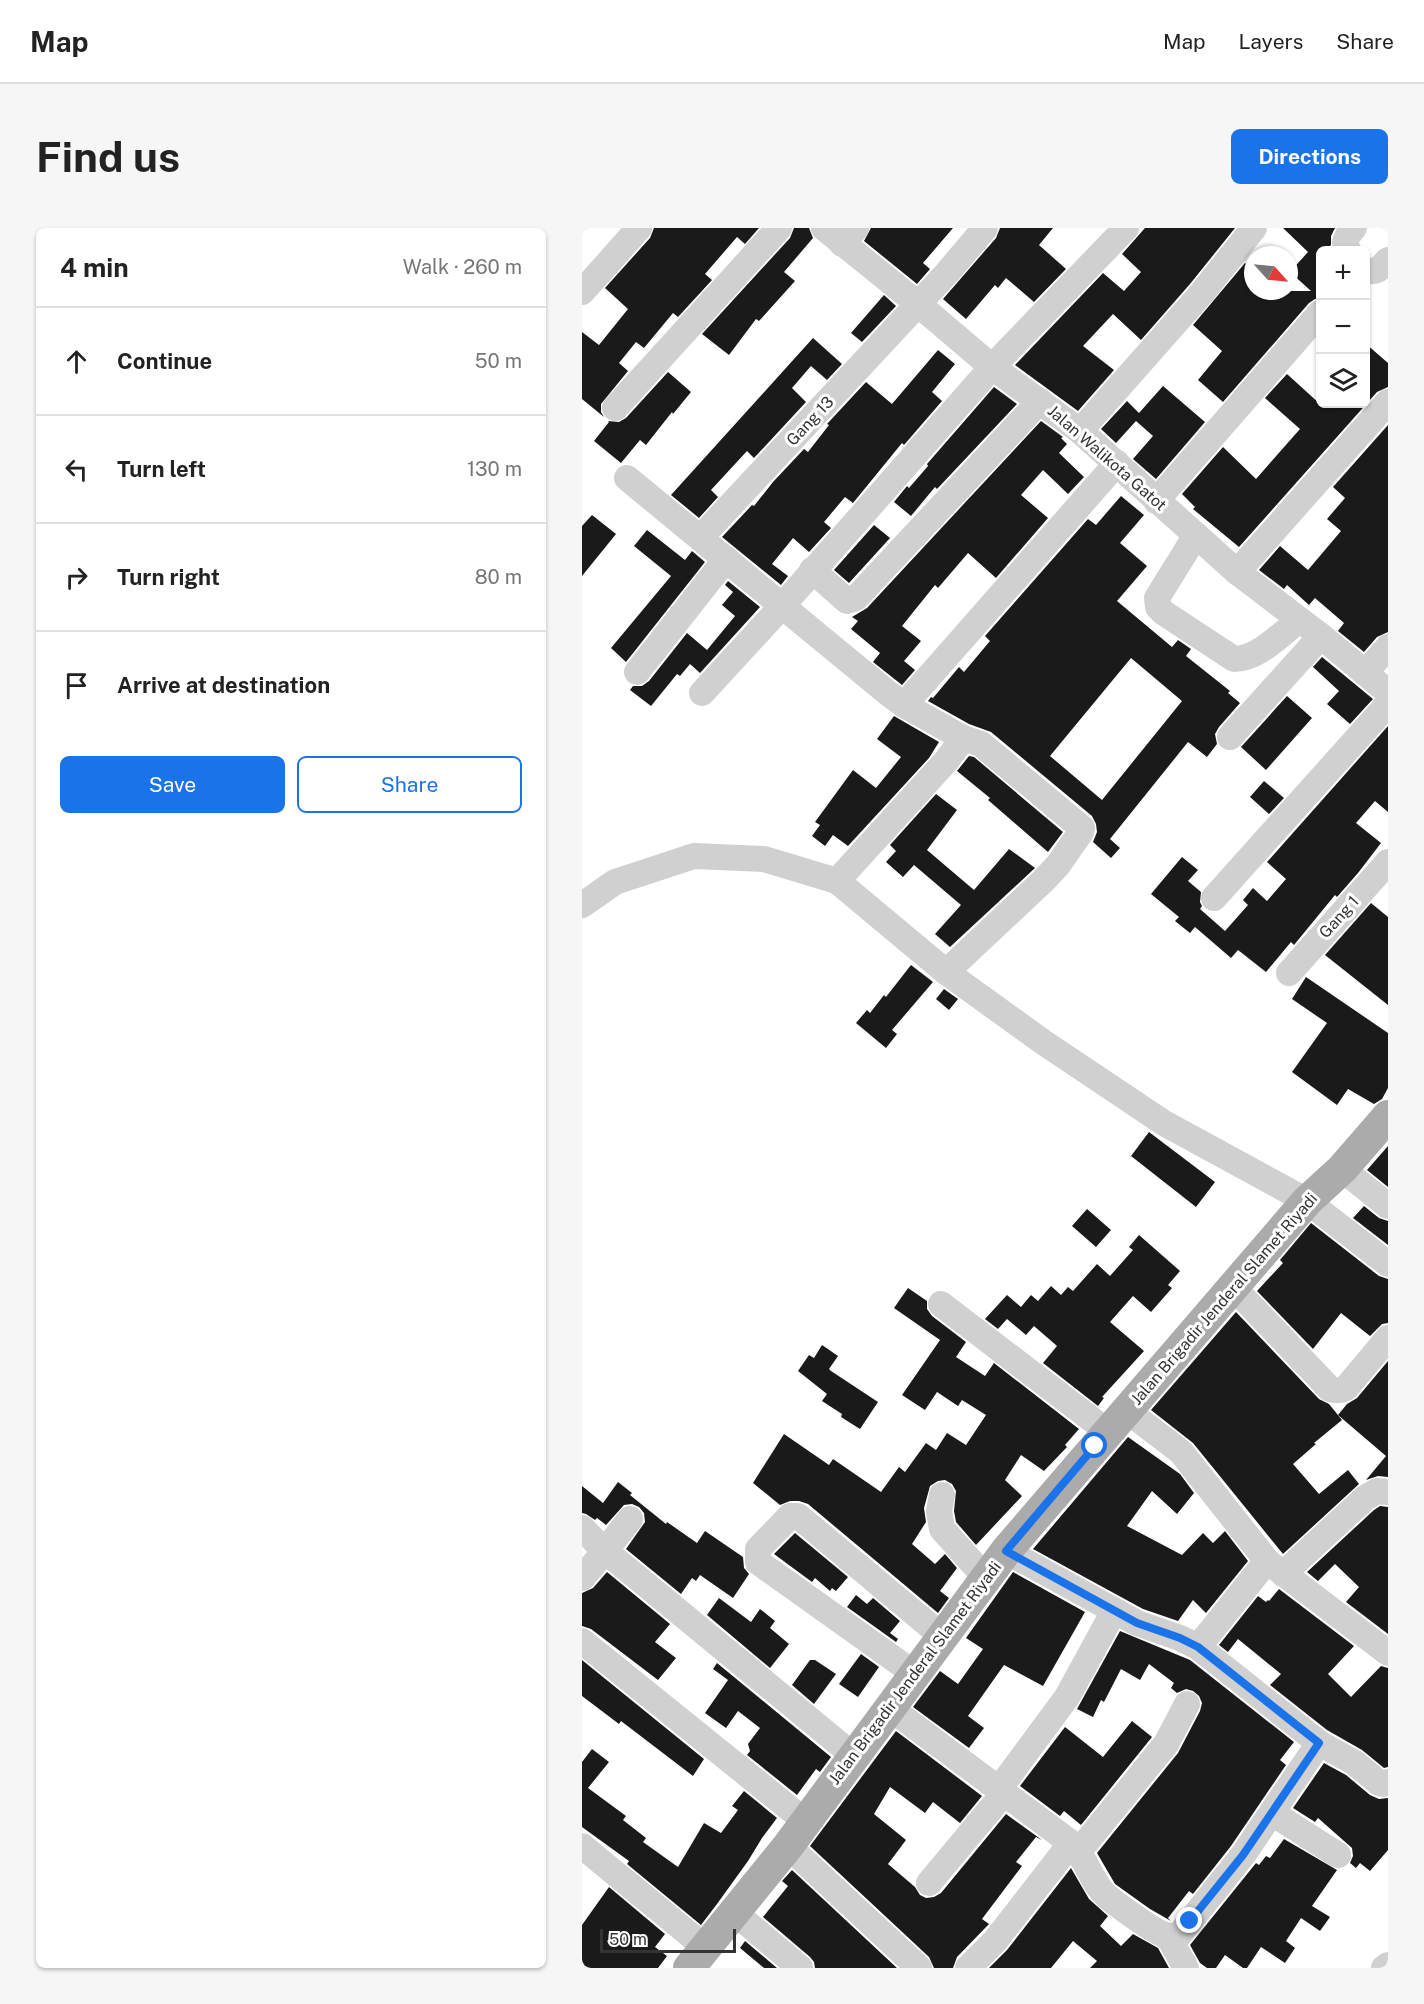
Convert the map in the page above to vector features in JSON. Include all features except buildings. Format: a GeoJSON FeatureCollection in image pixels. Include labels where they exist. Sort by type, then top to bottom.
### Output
{"type":"FeatureCollection","features":[{"type":"Feature","properties":{"kind":"main road","name":"Jalan Brigadir Jenderal Slamet Riyadi"},"geometry":{"type":"LineString","coordinates":[[698,1958],[797,1833],[1006,1551],[1307,1202],[1342,1169],[1388,1116]]}},
{"type":"Feature","properties":{"kind":"street"},"geometry":{"type":"LineString","coordinates":[[582,292],[639,228]]}},
{"type":"Feature","properties":{"kind":"street"},"geometry":{"type":"LineString","coordinates":[[615,408],[779,228]]}},
{"type":"Feature","properties":{"kind":"street","name":"Gang 13"},"geometry":{"type":"LineString","coordinates":[[701,537],[918,304],[985,228]]}},
{"type":"Feature","properties":{"kind":"street"},"geometry":{"type":"LineString","coordinates":[[702,693],[783,605],[992,368],[1126,228]]}},
{"type":"Feature","properties":{"kind":"street"},"geometry":{"type":"LineString","coordinates":[[1080,431],[1201,294],[1254,228]]}},
{"type":"Feature","properties":{"kind":"street"},"geometry":{"type":"LineString","coordinates":[[1346,246],[1348,235],[1354,228]]}},
{"type":"Feature","properties":{"kind":"street","name":"Jalan Walikota Gatot"},"geometry":{"type":"LineString","coordinates":[[841,233],[992,368],[1080,431],[1237,572],[1321,636],[1388,692]]}},
{"type":"Feature","properties":{"kind":"street"},"geometry":{"type":"LineString","coordinates":[[1370,271],[1379,270],[1388,260]]}},
{"type":"Feature","properties":{"kind":"street"},"geometry":{"type":"LineString","coordinates":[[1156,501],[1316,318]]}},
{"type":"Feature","properties":{"kind":"street"},"geometry":{"type":"LineString","coordinates":[[812,570],[847,602],[856,598],[1040,401]]}},
{"type":"Feature","properties":{"kind":"street"},"geometry":{"type":"LineString","coordinates":[[1237,572],[1388,402]]}},
{"type":"Feature","properties":{"kind":"street"},"geometry":{"type":"LineString","coordinates":[[904,705],[1117,463]]}},
{"type":"Feature","properties":{"kind":"street"},"geometry":{"type":"LineString","coordinates":[[627,478],[904,705],[963,738],[981,744],[1082,828],[1044,882],[946,972]]}},
{"type":"Feature","properties":{"kind":"street"},"geometry":{"type":"LineString","coordinates":[[1196,535],[1157,598],[1158,607],[1164,613],[1234,659],[1243,659],[1252,655],[1299,620]]}},
{"type":"Feature","properties":{"kind":"street"},"geometry":{"type":"LineString","coordinates":[[637,672],[726,559]]}},
{"type":"Feature","properties":{"kind":"street"},"geometry":{"type":"LineString","coordinates":[[1230,737],[1321,636]]}},
{"type":"Feature","properties":{"kind":"street"},"geometry":{"type":"LineString","coordinates":[[1365,673],[1388,647]]}},
{"type":"Feature","properties":{"kind":"street"},"geometry":{"type":"LineString","coordinates":[[1214,898],[1388,704]]}},
{"type":"Feature","properties":{"kind":"street"},"geometry":{"type":"LineString","coordinates":[[837,881],[947,760],[963,738]]}},
{"type":"Feature","properties":{"kind":"street"},"geometry":{"type":"LineString","coordinates":[[582,905],[615,882],[694,856],[764,859],[837,881],[946,972],[1043,1042],[1164,1123],[1307,1202],[1388,1264]]}},
{"type":"Feature","properties":{"kind":"street","name":"Gang 1"},"geometry":{"type":"LineString","coordinates":[[1289,973],[1388,862]]}},
{"type":"Feature","properties":{"kind":"street"},"geometry":{"type":"LineString","coordinates":[[1342,1169],[1388,1206]]}},
{"type":"Feature","properties":{"kind":"street"},"geometry":{"type":"LineString","coordinates":[[1233,1287],[1330,1389],[1340,1391],[1346,1388],[1388,1338]]}},
{"type":"Feature","properties":{"kind":"street"},"geometry":{"type":"LineString","coordinates":[[941,1304],[1117,1421],[1181,1452],[1275,1567],[1388,1653]]}},
{"type":"Feature","properties":{"kind":"street"},"geometry":{"type":"LineString","coordinates":[[1198,1647],[1275,1567],[1365,1498],[1377,1491],[1388,1492]]}},
{"type":"Feature","properties":{"kind":"street"},"geometry":{"type":"LineString","coordinates":[[942,1495],[939,1511],[942,1528],[986,1578]]}},
{"type":"Feature","properties":{"kind":"street"},"geometry":{"type":"LineString","coordinates":[[915,1674],[758,1562],[758,1549],[790,1516],[798,1516],[943,1637]]}},
{"type":"Feature","properties":{"kind":"street"},"geometry":{"type":"LineString","coordinates":[[582,1578],[630,1519]]}},
{"type":"Feature","properties":{"kind":"street"},"geometry":{"type":"LineString","coordinates":[[582,1528],[605,1551],[854,1756]]}},
{"type":"Feature","properties":{"kind":"street"},"geometry":{"type":"LineString","coordinates":[[1006,1551],[1137,1623],[1198,1647],[1319,1743],[1355,1763],[1379,1783],[1388,1782]]}},
{"type":"Feature","properties":{"kind":"street"},"geometry":{"type":"LineString","coordinates":[[929,1883],[1001,1791],[1067,1697],[1114,1611]]}},
{"type":"Feature","properties":{"kind":"street"},"geometry":{"type":"LineString","coordinates":[[582,1641],[797,1833],[919,1968]]}},
{"type":"Feature","properties":{"kind":"street"},"geometry":{"type":"LineString","coordinates":[[969,1968],[1166,1744],[1187,1704]]}},
{"type":"Feature","properties":{"kind":"street"},"geometry":{"type":"LineString","coordinates":[[890,1708],[1075,1847],[1107,1897],[1168,1936],[1179,1935],[1243,1855],[1319,1743]]}},
{"type":"Feature","properties":{"kind":"street"},"geometry":{"type":"LineString","coordinates":[[1272,1813],[1338,1856]]}},
{"type":"Feature","properties":{"kind":"street"},"geometry":{"type":"LineString","coordinates":[[582,1846],[698,1958]]}},
{"type":"Feature","properties":{"kind":"street"},"geometry":{"type":"LineString","coordinates":[[734,1912],[800,1968]]}},
{"type":"Feature","properties":{"kind":"street"},"geometry":{"type":"LineString","coordinates":[[1168,1936],[1186,1968]]}},
{"type":"Feature","properties":{"kind":"street"},"geometry":{"type":"LineString","coordinates":[[1384,1968],[1388,1965]]}},
{"type":"Feature","properties":{"kind":"route"},"geometry":{"type":"LineString","coordinates":[[1095,1446],[1006,1551],[1137,1623],[1198,1647],[1319,1743],[1243,1855],[1190,1921]]}}]}
